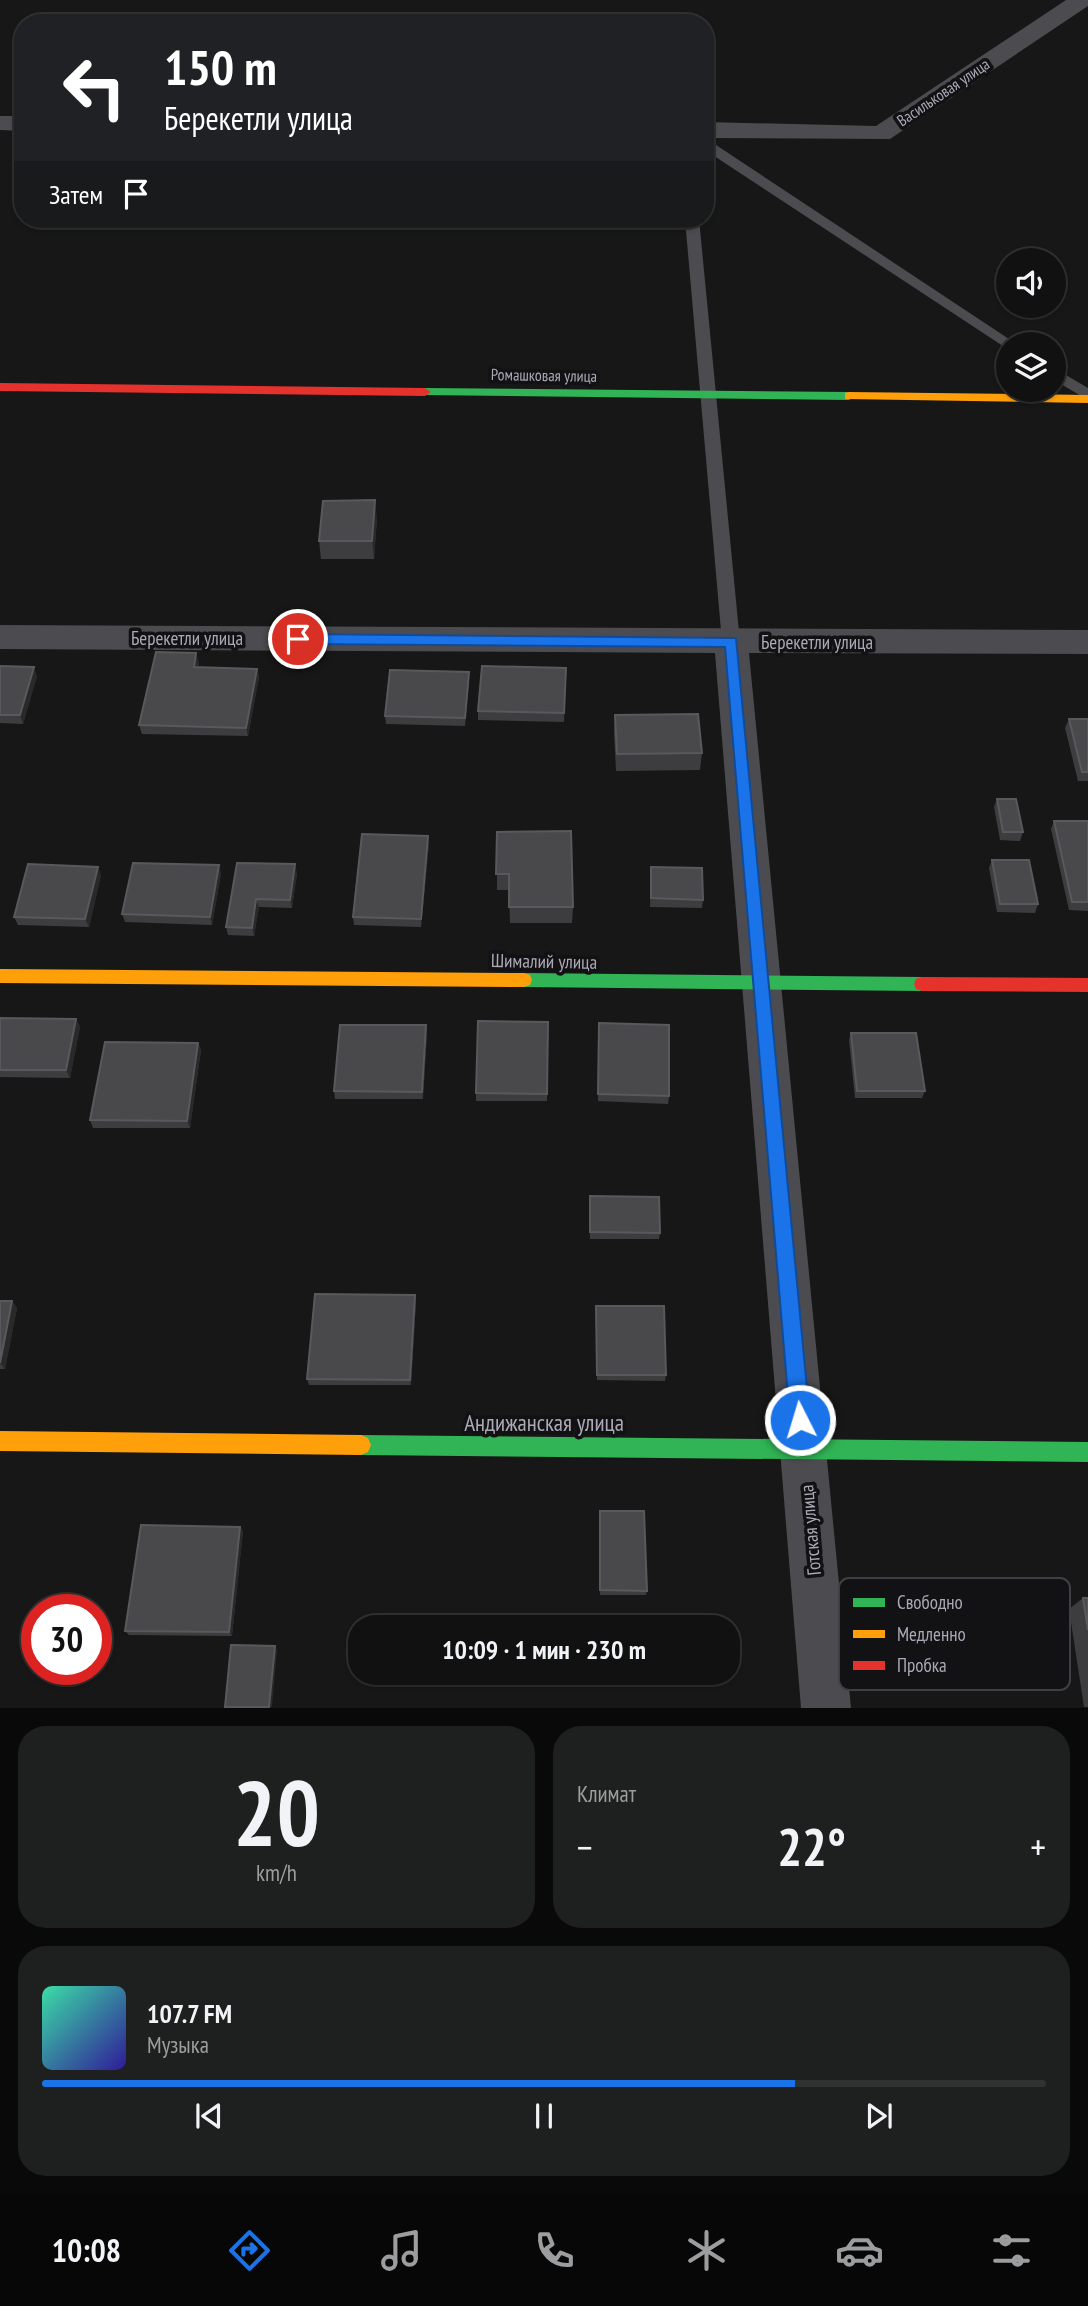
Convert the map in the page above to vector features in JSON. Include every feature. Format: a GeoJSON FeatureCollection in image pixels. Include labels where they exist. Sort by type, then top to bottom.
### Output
{"type":"FeatureCollection","features":[{"type":"Feature","properties":{"kind":"street","name":"Васильковая улица"},"geometry":{"type":"LineString","coordinates":[[714,130],[881,134],[1081,0]]}},
{"type":"Feature","properties":{"kind":"street","name":"Ромашковая улица"},"geometry":{"type":"LineString","coordinates":[[0,387],[1088,397]]}},
{"type":"Feature","properties":{"kind":"street","name":"Берекетли улица"},"geometry":{"type":"LineString","coordinates":[[0,637],[1088,642]]}},
{"type":"Feature","properties":{"kind":"street","name":"Готская улица"},"geometry":{"type":"LineString","coordinates":[[731,642],[826,1707]]}},
{"type":"Feature","properties":{"kind":"street","name":"Шималий улица"},"geometry":{"type":"LineString","coordinates":[[0,976],[761,985],[1088,985]]}},
{"type":"Feature","properties":{"kind":"street","name":"Андижанская улица"},"geometry":{"type":"LineString","coordinates":[[0,1441],[802,1447],[1088,1452]]}},
{"type":"Feature","properties":{"kind":"lane"},"geometry":{"type":"LineString","coordinates":[[714,150],[996,335]]}},
{"type":"Feature","properties":{"kind":"lane"},"geometry":{"type":"LineString","coordinates":[[693,228],[731,642]]}},
{"type":"Feature","properties":{"kind":"lane"},"geometry":{"type":"LineString","coordinates":[[1066,381],[1088,397]]}},
{"type":"Feature","properties":{"kind":"building"},"geometry":{"type":"Polygon","coordinates":[[[375,500],[372,541],[319,541],[323,501],[375,500]]]}},
{"type":"Feature","properties":{"kind":"building"},"geometry":{"type":"Polygon","coordinates":[[[156,652],[196,653],[194,667],[257,669],[246,728],[139,725],[156,652]]]}},
{"type":"Feature","properties":{"kind":"building"},"geometry":{"type":"Polygon","coordinates":[[[0,666],[34,667],[20,715],[0,715],[0,666]]]}},
{"type":"Feature","properties":{"kind":"building"},"geometry":{"type":"Polygon","coordinates":[[[482,666],[566,668],[564,713],[478,711],[482,666]]]}},
{"type":"Feature","properties":{"kind":"building"},"geometry":{"type":"Polygon","coordinates":[[[390,670],[469,672],[465,718],[385,716],[390,670]]]}},
{"type":"Feature","properties":{"kind":"building"},"geometry":{"type":"Polygon","coordinates":[[[698,714],[702,753],[617,754],[615,715],[698,714]]]}},
{"type":"Feature","properties":{"kind":"building"},"geometry":{"type":"Polygon","coordinates":[[[1069,719],[1088,719],[1088,772],[1082,772],[1069,719]]]}},
{"type":"Feature","properties":{"kind":"building"},"geometry":{"type":"Polygon","coordinates":[[[997,799],[1016,799],[1023,832],[1003,832],[997,799]]]}},
{"type":"Feature","properties":{"kind":"building"},"geometry":{"type":"Polygon","coordinates":[[[1054,821],[1088,821],[1088,902],[1072,902],[1054,821]]]}},
{"type":"Feature","properties":{"kind":"building"},"geometry":{"type":"Polygon","coordinates":[[[571,831],[573,907],[509,907],[509,874],[496,874],[497,832],[571,831]]]}},
{"type":"Feature","properties":{"kind":"building"},"geometry":{"type":"Polygon","coordinates":[[[362,834],[428,836],[421,919],[353,917],[362,834]]]}},
{"type":"Feature","properties":{"kind":"building"},"geometry":{"type":"Polygon","coordinates":[[[992,860],[1029,860],[1038,904],[1000,904],[992,860]]]}},
{"type":"Feature","properties":{"kind":"building"},"geometry":{"type":"Polygon","coordinates":[[[133,863],[219,865],[210,917],[122,914],[133,863]]]}},
{"type":"Feature","properties":{"kind":"building"},"geometry":{"type":"Polygon","coordinates":[[[237,863],[295,864],[290,900],[256,899],[252,928],[226,927],[237,863]]]}},
{"type":"Feature","properties":{"kind":"building"},"geometry":{"type":"Polygon","coordinates":[[[28,864],[98,867],[85,919],[14,917],[28,864]]]}},
{"type":"Feature","properties":{"kind":"building"},"geometry":{"type":"Polygon","coordinates":[[[651,867],[702,868],[703,900],[651,898],[651,867]]]}},
{"type":"Feature","properties":{"kind":"building"},"geometry":{"type":"Polygon","coordinates":[[[0,1018],[76,1019],[66,1070],[0,1070],[0,1018]]]}},
{"type":"Feature","properties":{"kind":"building"},"geometry":{"type":"Polygon","coordinates":[[[478,1021],[548,1022],[547,1094],[476,1093],[478,1021]]]}},
{"type":"Feature","properties":{"kind":"building"},"geometry":{"type":"Polygon","coordinates":[[[599,1023],[669,1025],[669,1096],[598,1094],[599,1023]]]}},
{"type":"Feature","properties":{"kind":"building"},"geometry":{"type":"Polygon","coordinates":[[[340,1025],[426,1025],[422,1092],[334,1091],[340,1025]]]}},
{"type":"Feature","properties":{"kind":"building"},"geometry":{"type":"Polygon","coordinates":[[[851,1033],[916,1033],[925,1091],[857,1091],[851,1033]]]}},
{"type":"Feature","properties":{"kind":"building"},"geometry":{"type":"Polygon","coordinates":[[[105,1042],[198,1043],[187,1121],[90,1120],[105,1042]]]}},
{"type":"Feature","properties":{"kind":"building"},"geometry":{"type":"Polygon","coordinates":[[[590,1196],[659,1197],[660,1233],[590,1232],[590,1196]]]}},
{"type":"Feature","properties":{"kind":"building"},"geometry":{"type":"Polygon","coordinates":[[[315,1294],[415,1295],[410,1380],[307,1379],[315,1294]]]}},
{"type":"Feature","properties":{"kind":"building"},"geometry":{"type":"Polygon","coordinates":[[[0,1301],[12,1301],[0,1363],[0,1301]]]}},
{"type":"Feature","properties":{"kind":"building"},"geometry":{"type":"Polygon","coordinates":[[[596,1306],[664,1306],[666,1375],[597,1375],[596,1306]]]}},
{"type":"Feature","properties":{"kind":"building"},"geometry":{"type":"Polygon","coordinates":[[[600,1511],[644,1511],[647,1591],[600,1590],[600,1511]]]}},
{"type":"Feature","properties":{"kind":"building"},"geometry":{"type":"Polygon","coordinates":[[[141,1525],[240,1527],[229,1632],[125,1631],[141,1525]]]}},
{"type":"Feature","properties":{"kind":"building"},"geometry":{"type":"Polygon","coordinates":[[[1083,1598],[1088,1598],[1088,1630],[1083,1598]]]}},
{"type":"Feature","properties":{"kind":"building"},"geometry":{"type":"Polygon","coordinates":[[[231,1645],[275,1646],[269,1707],[225,1707],[231,1645]]]}},
{"type":"Feature","properties":{"kind":"traffic: fast"},"geometry":{"type":"LineString","coordinates":[[425,392],[849,396]]}},
{"type":"Feature","properties":{"kind":"traffic: fast"},"geometry":{"type":"LineString","coordinates":[[524,980],[922,984]]}},
{"type":"Feature","properties":{"kind":"traffic: fast"},"geometry":{"type":"LineString","coordinates":[[361,1445],[1088,1452]]}},
{"type":"Feature","properties":{"kind":"traffic: slow"},"geometry":{"type":"LineString","coordinates":[[849,396],[1088,399]]}},
{"type":"Feature","properties":{"kind":"traffic: slow"},"geometry":{"type":"LineString","coordinates":[[0,976],[524,980]]}},
{"type":"Feature","properties":{"kind":"traffic: slow"},"geometry":{"type":"LineString","coordinates":[[0,1441],[361,1445]]}},
{"type":"Feature","properties":{"kind":"traffic: jam"},"geometry":{"type":"LineString","coordinates":[[0,387],[425,392]]}},
{"type":"Feature","properties":{"kind":"traffic: jam"},"geometry":{"type":"LineString","coordinates":[[922,984],[1088,985]]}},
{"type":"Feature","properties":{"kind":"route"},"geometry":{"type":"LineString","coordinates":[[298,639],[731,642],[800,1420]]}}]}
